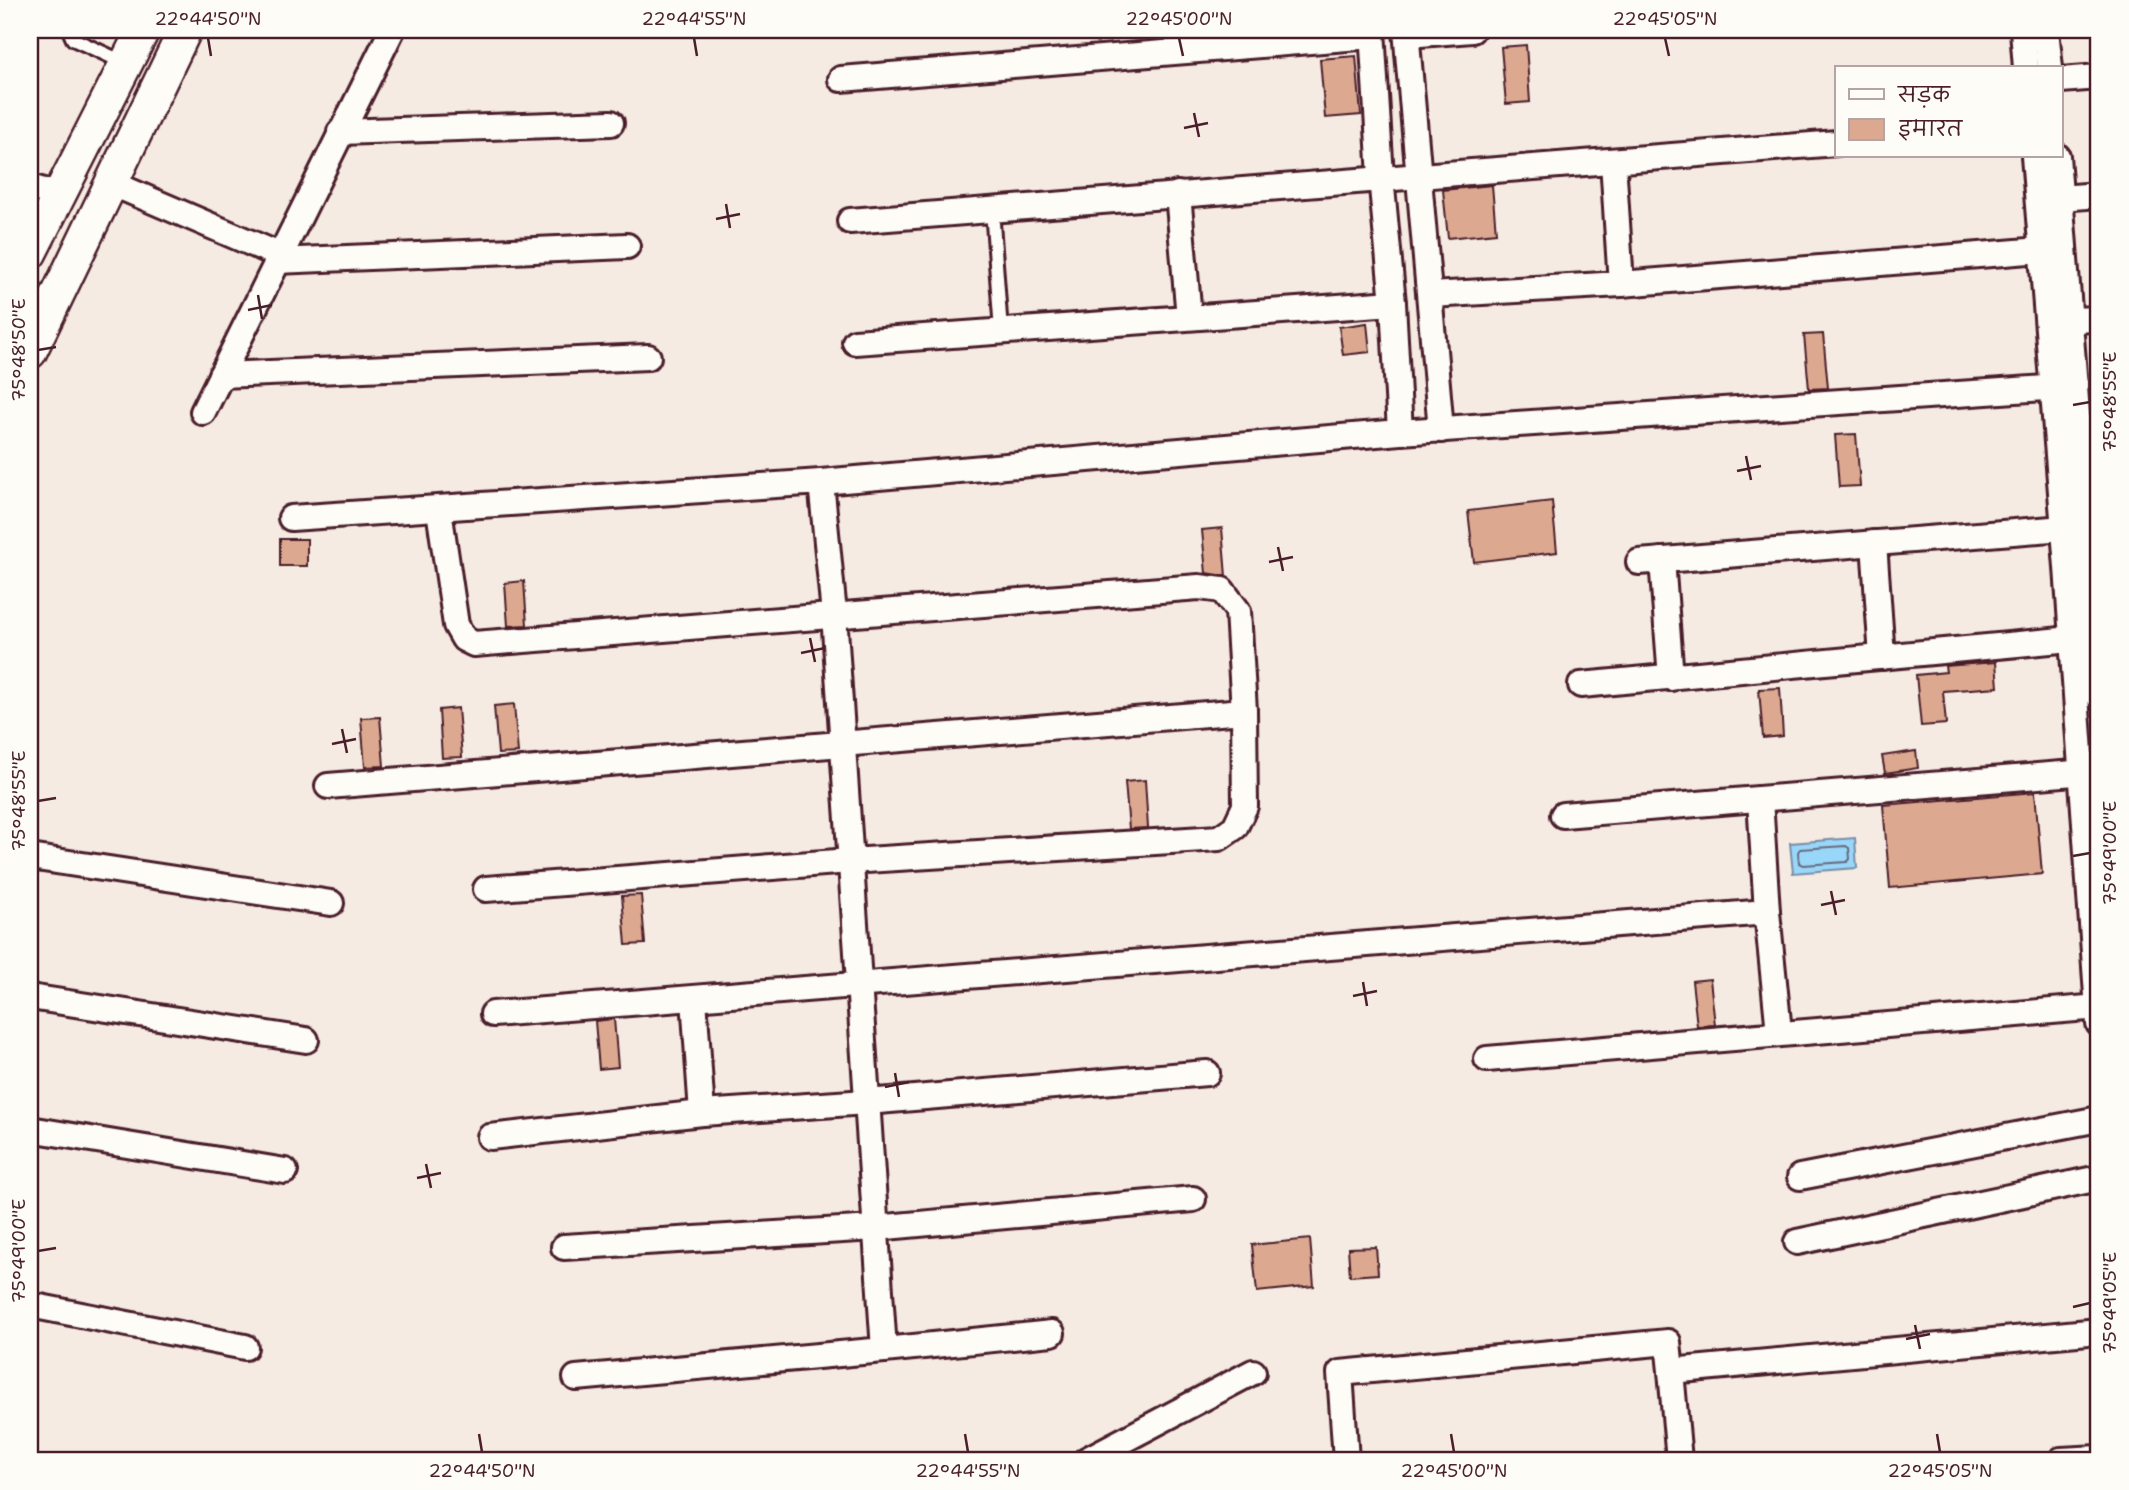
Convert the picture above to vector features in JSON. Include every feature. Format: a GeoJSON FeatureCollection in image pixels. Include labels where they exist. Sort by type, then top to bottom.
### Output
{"type":"FeatureCollection","features":[{"type":"Feature","properties":{"kind":"street"},"geometry":{"type":"LineString","coordinates":[[30,253],[44,191],[143,30]]}},
{"type":"Feature","properties":{"kind":"street"},"geometry":{"type":"LineString","coordinates":[[30,352],[185,30]]}},
{"type":"Feature","properties":{"kind":"street"},"geometry":{"type":"LineString","coordinates":[[203,412],[392,30]]}},
{"type":"Feature","properties":{"kind":"street"},"geometry":{"type":"LineString","coordinates":[[1441,430],[1407,32],[1472,30]]}},
{"type":"Feature","properties":{"kind":"street"},"geometry":{"type":"LineString","coordinates":[[2023,30],[2026,66]]}},
{"type":"Feature","properties":{"kind":"street"},"geometry":{"type":"LineString","coordinates":[[2046,30],[2050,66]]}},
{"type":"Feature","properties":{"kind":"street"},"geometry":{"type":"LineString","coordinates":[[841,79],[1372,33],[1400,432]]}},
{"type":"Feature","properties":{"kind":"street"},"geometry":{"type":"LineString","coordinates":[[2062,80],[2099,77]]}},
{"type":"Feature","properties":{"kind":"street"},"geometry":{"type":"LineString","coordinates":[[340,132],[611,123]]}},
{"type":"Feature","properties":{"kind":"street"},"geometry":{"type":"LineString","coordinates":[[850,220],[1835,143]]}},
{"type":"Feature","properties":{"kind":"street"},"geometry":{"type":"LineString","coordinates":[[2034,158],[2041,250],[2064,387],[2090,443],[2099,696]]}},
{"type":"Feature","properties":{"kind":"street"},"geometry":{"type":"LineString","coordinates":[[1486,1059],[1779,1032],[2099,1012],[2090,771],[2072,639],[2064,528],[2064,387],[2070,320],[2057,158]]}},
{"type":"Feature","properties":{"kind":"street"},"geometry":{"type":"LineString","coordinates":[[1613,161],[1621,284]]}},
{"type":"Feature","properties":{"kind":"street"},"geometry":{"type":"LineString","coordinates":[[111,183],[277,258],[627,246]]}},
{"type":"Feature","properties":{"kind":"street"},"geometry":{"type":"LineString","coordinates":[[1178,194],[1189,317]]}},
{"type":"Feature","properties":{"kind":"street"},"geometry":{"type":"LineString","coordinates":[[2060,198],[2099,195]]}},
{"type":"Feature","properties":{"kind":"street"},"geometry":{"type":"LineString","coordinates":[[1431,295],[1621,284],[2041,250]]}},
{"type":"Feature","properties":{"kind":"street"},"geometry":{"type":"LineString","coordinates":[[855,342],[1393,303]]}},
{"type":"Feature","properties":{"kind":"street"},"geometry":{"type":"LineString","coordinates":[[2070,320],[2099,319]]}},
{"type":"Feature","properties":{"kind":"street"},"geometry":{"type":"LineString","coordinates":[[221,375],[649,357]]}},
{"type":"Feature","properties":{"kind":"street"},"geometry":{"type":"LineString","coordinates":[[291,518],[821,482],[1400,432],[2064,387]]}},
{"type":"Feature","properties":{"kind":"street"},"geometry":{"type":"LineString","coordinates":[[821,482],[834,614],[884,1350]]}},
{"type":"Feature","properties":{"kind":"street"},"geometry":{"type":"LineString","coordinates":[[439,510],[456,625],[464,639],[474,644],[1199,587],[1222,590],[1238,611],[1244,711],[1245,806],[1236,827],[1219,838],[850,861],[486,890]]}},
{"type":"Feature","properties":{"kind":"street"},"geometry":{"type":"LineString","coordinates":[[1671,678],[1651,561],[2064,528]]}},
{"type":"Feature","properties":{"kind":"street"},"geometry":{"type":"LineString","coordinates":[[1874,543],[1882,657]]}},
{"type":"Feature","properties":{"kind":"street"},"geometry":{"type":"LineString","coordinates":[[1581,685],[2072,639]]}},
{"type":"Feature","properties":{"kind":"street"},"geometry":{"type":"LineString","coordinates":[[328,786],[1244,711]]}},
{"type":"Feature","properties":{"kind":"street"},"geometry":{"type":"LineString","coordinates":[[1563,815],[2090,771]]}},
{"type":"Feature","properties":{"kind":"street"},"geometry":{"type":"LineString","coordinates":[[1760,799],[1767,912],[1779,1032]]}},
{"type":"Feature","properties":{"kind":"street"},"geometry":{"type":"LineString","coordinates":[[30,857],[331,903]]}},
{"type":"Feature","properties":{"kind":"street"},"geometry":{"type":"LineString","coordinates":[[493,1014],[1767,912]]}},
{"type":"Feature","properties":{"kind":"street"},"geometry":{"type":"LineString","coordinates":[[30,997],[306,1040]]}},
{"type":"Feature","properties":{"kind":"street"},"geometry":{"type":"LineString","coordinates":[[694,999],[702,1113]]}},
{"type":"Feature","properties":{"kind":"street"},"geometry":{"type":"LineString","coordinates":[[490,1138],[702,1113],[1207,1073]]}},
{"type":"Feature","properties":{"kind":"street"},"geometry":{"type":"LineString","coordinates":[[1800,1177],[2099,1119]]}},
{"type":"Feature","properties":{"kind":"street"},"geometry":{"type":"LineString","coordinates":[[30,1129],[285,1171]]}},
{"type":"Feature","properties":{"kind":"street"},"geometry":{"type":"LineString","coordinates":[[1797,1242],[2099,1178]]}},
{"type":"Feature","properties":{"kind":"street"},"geometry":{"type":"LineString","coordinates":[[564,1247],[876,1228],[1193,1199]]}},
{"type":"Feature","properties":{"kind":"street"},"geometry":{"type":"LineString","coordinates":[[30,1305],[244,1347]]}},
{"type":"Feature","properties":{"kind":"street"},"geometry":{"type":"LineString","coordinates":[[1671,1371],[2099,1331]]}},
{"type":"Feature","properties":{"kind":"street"},"geometry":{"type":"LineString","coordinates":[[576,1378],[1052,1333]]}},
{"type":"Feature","properties":{"kind":"street"},"geometry":{"type":"LineString","coordinates":[[1346,1460],[1340,1373],[1668,1342],[1679,1460]]}},
{"type":"Feature","properties":{"kind":"street"},"geometry":{"type":"LineString","coordinates":[[1086,1460],[1252,1372]]}},
{"type":"Feature","properties":{"kind":"street"},"geometry":{"type":"LineString","coordinates":[[2061,1460],[2099,1458]]}},
{"type":"Feature","properties":{"kind":"lane"},"geometry":{"type":"LineString","coordinates":[[69,30],[73,39],[125,63]]}},
{"type":"Feature","properties":{"kind":"lane"},"geometry":{"type":"LineString","coordinates":[[992,209],[1000,331]]}},
{"type":"Feature","properties":{"kind":"water"},"geometry":{"type":"Polygon","coordinates":[[[1855,838],[1857,868],[1793,873],[1790,843],[1855,838]]]}},
{"type":"Feature","properties":{"kind":"building"},"geometry":{"type":"Polygon","coordinates":[[[1526,45],[1530,102],[1506,104],[1501,47],[1526,45]]]}},
{"type":"Feature","properties":{"kind":"building"},"geometry":{"type":"Polygon","coordinates":[[[1356,56],[1361,115],[1325,118],[1320,59],[1356,56]]]}},
{"type":"Feature","properties":{"kind":"building"},"geometry":{"type":"Polygon","coordinates":[[[1492,185],[1496,233],[1448,238],[1443,190],[1492,185]]]}},
{"type":"Feature","properties":{"kind":"building"},"geometry":{"type":"Polygon","coordinates":[[[1367,323],[1370,352],[1343,355],[1339,327],[1367,323]]]}},
{"type":"Feature","properties":{"kind":"building"},"geometry":{"type":"Polygon","coordinates":[[[1823,334],[1828,388],[1809,389],[1804,335],[1823,334]]]}},
{"type":"Feature","properties":{"kind":"building"},"geometry":{"type":"Polygon","coordinates":[[[1856,434],[1860,486],[1839,487],[1835,435],[1856,434]]]}},
{"type":"Feature","properties":{"kind":"building"},"geometry":{"type":"Polygon","coordinates":[[[1552,501],[1557,552],[1474,562],[1468,511],[1552,501]]]}},
{"type":"Feature","properties":{"kind":"building"},"geometry":{"type":"Polygon","coordinates":[[[1222,528],[1226,576],[1206,573],[1202,530],[1222,528]]]}},
{"type":"Feature","properties":{"kind":"building"},"geometry":{"type":"Polygon","coordinates":[[[280,539],[307,539],[307,566],[280,566],[280,539]]]}},
{"type":"Feature","properties":{"kind":"building"},"geometry":{"type":"Polygon","coordinates":[[[524,581],[527,625],[508,626],[505,583],[524,581]]]}},
{"type":"Feature","properties":{"kind":"building"},"geometry":{"type":"Polygon","coordinates":[[[1996,662],[1998,687],[1943,691],[1946,724],[1921,726],[1916,675],[1946,672],[1945,666],[1996,662]]]}},
{"type":"Feature","properties":{"kind":"building"},"geometry":{"type":"Polygon","coordinates":[[[1780,688],[1783,736],[1763,738],[1759,689],[1780,688]]]}},
{"type":"Feature","properties":{"kind":"building"},"geometry":{"type":"Polygon","coordinates":[[[514,704],[518,753],[498,754],[494,706],[514,704]]]}},
{"type":"Feature","properties":{"kind":"building"},"geometry":{"type":"Polygon","coordinates":[[[458,708],[462,757],[442,758],[439,710],[458,708]]]}},
{"type":"Feature","properties":{"kind":"building"},"geometry":{"type":"Polygon","coordinates":[[[380,717],[384,766],[365,767],[361,718],[380,717]]]}},
{"type":"Feature","properties":{"kind":"building"},"geometry":{"type":"Polygon","coordinates":[[[1916,751],[1918,768],[1885,773],[1882,756],[1916,751]]]}},
{"type":"Feature","properties":{"kind":"building"},"geometry":{"type":"Polygon","coordinates":[[[1145,780],[1148,828],[1129,829],[1125,782],[1145,780]]]}},
{"type":"Feature","properties":{"kind":"building"},"geometry":{"type":"Polygon","coordinates":[[[2035,792],[2042,874],[1890,888],[1883,805],[2035,792]]]}},
{"type":"Feature","properties":{"kind":"building"},"geometry":{"type":"Polygon","coordinates":[[[641,895],[645,944],[626,945],[622,896],[641,895]]]}},
{"type":"Feature","properties":{"kind":"building"},"geometry":{"type":"Polygon","coordinates":[[[1710,979],[1715,1025],[1697,1026],[1692,981],[1710,979]]]}},
{"type":"Feature","properties":{"kind":"building"},"geometry":{"type":"Polygon","coordinates":[[[614,1019],[618,1067],[599,1069],[595,1021],[614,1019]]]}},
{"type":"Feature","properties":{"kind":"building"},"geometry":{"type":"Polygon","coordinates":[[[1310,1239],[1314,1286],[1257,1292],[1252,1245],[1310,1239]]]}},
{"type":"Feature","properties":{"kind":"building"},"geometry":{"type":"Polygon","coordinates":[[[1376,1247],[1378,1274],[1350,1276],[1348,1248],[1376,1247]]]}}]}
